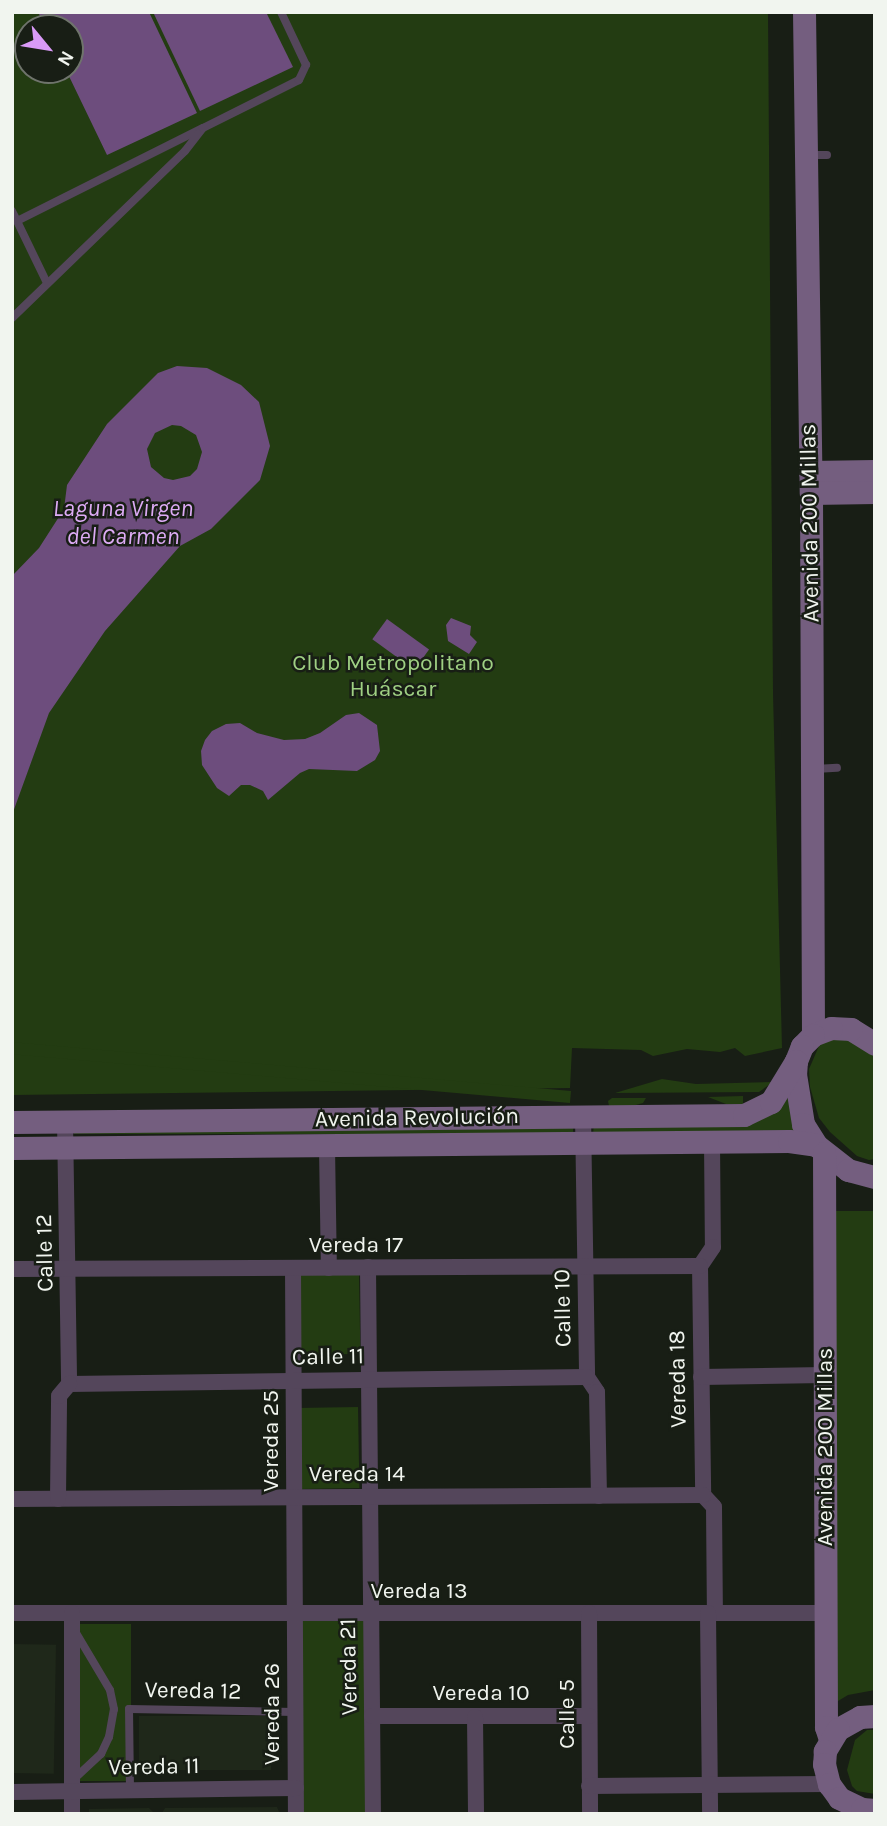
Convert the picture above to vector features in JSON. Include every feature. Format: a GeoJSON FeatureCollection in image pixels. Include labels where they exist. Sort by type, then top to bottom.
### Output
{"type":"FeatureCollection","features":[{"type":"Feature","properties":{"kind":"main road","name":"Avenida 200 Millas"},"geometry":{"type":"LineString","coordinates":[[804,12],[816,155],[810,483],[813,1035]]}},
{"type":"Feature","properties":{"kind":"main road"},"geometry":{"type":"LineString","coordinates":[[810,483],[875,471]]}},
{"type":"Feature","properties":{"kind":"main road"},"geometry":{"type":"LineString","coordinates":[[810,483],[875,492]]}},
{"type":"Feature","properties":{"kind":"main road"},"geometry":{"type":"LineString","coordinates":[[813,1035],[831,1028],[851,1029],[875,1044]]}},
{"type":"Feature","properties":{"kind":"main road","name":"Avenida Revolución"},"geometry":{"type":"LineString","coordinates":[[12,1122],[744,1115],[771,1102],[813,1035]]}},
{"type":"Feature","properties":{"kind":"main road"},"geometry":{"type":"LineString","coordinates":[[796,1061],[796,1097],[803,1124],[820,1149],[848,1170],[875,1177]]}},
{"type":"Feature","properties":{"kind":"main road","name":"Avenida Revolución"},"geometry":{"type":"LineString","coordinates":[[12,1148],[584,1145],[789,1141],[820,1149]]}},
{"type":"Feature","properties":{"kind":"main road","name":"Avenida 200 Millas"},"geometry":{"type":"LineString","coordinates":[[820,1149],[825,1375],[826,1727],[830,1739],[824,1764],[830,1786]]}},
{"type":"Feature","properties":{"kind":"main road"},"geometry":{"type":"LineString","coordinates":[[830,1739],[849,1722],[875,1716]]}},
{"type":"Feature","properties":{"kind":"main road"},"geometry":{"type":"LineString","coordinates":[[830,1786],[849,1805],[875,1810]]}},
{"type":"Feature","properties":{"kind":"main road"},"geometry":{"type":"LineString","coordinates":[[827,1814],[830,1786]]}},
{"type":"Feature","properties":{"kind":"street","name":"Calle 10"},"geometry":{"type":"LineString","coordinates":[[583,1116],[587,1377],[597,1392],[599,1496]]}},
{"type":"Feature","properties":{"kind":"street","name":"Calle 12"},"geometry":{"type":"LineString","coordinates":[[58,1499],[59,1396],[69,1384],[65,1122]]}},
{"type":"Feature","properties":{"kind":"street","name":"Vereda 18"},"geometry":{"type":"LineString","coordinates":[[710,1814],[714,1507],[702,1495],[700,1266],[713,1247],[712,1142]]}},
{"type":"Feature","properties":{"kind":"street"},"geometry":{"type":"LineString","coordinates":[[327,1147],[329,1268]]}},
{"type":"Feature","properties":{"kind":"street","name":"Vereda 17"},"geometry":{"type":"LineString","coordinates":[[12,1269],[700,1266]]}},
{"type":"Feature","properties":{"kind":"street","name":"Vereda 25"},"geometry":{"type":"LineString","coordinates":[[293,1268],[295,1613]]}},
{"type":"Feature","properties":{"kind":"street","name":"Vereda 21"},"geometry":{"type":"LineString","coordinates":[[368,1268],[373,1814]]}},
{"type":"Feature","properties":{"kind":"street"},"geometry":{"type":"LineString","coordinates":[[701,1377],[825,1375]]}},
{"type":"Feature","properties":{"kind":"street","name":"Calle 11"},"geometry":{"type":"LineString","coordinates":[[69,1384],[587,1377]]}},
{"type":"Feature","properties":{"kind":"street","name":"Vereda 14"},"geometry":{"type":"LineString","coordinates":[[12,1499],[702,1495]]}},
{"type":"Feature","properties":{"kind":"street","name":"Vereda 13"},"geometry":{"type":"LineString","coordinates":[[12,1613],[72,1619],[295,1613],[826,1614]]}},
{"type":"Feature","properties":{"kind":"street","name":"Vereda 26"},"geometry":{"type":"LineString","coordinates":[[295,1613],[296,1814]]}},
{"type":"Feature","properties":{"kind":"street","name":"Calle 5"},"geometry":{"type":"LineString","coordinates":[[589,1614],[590,1814]]}},
{"type":"Feature","properties":{"kind":"street"},"geometry":{"type":"LineString","coordinates":[[72,1619],[72,1814]]}},
{"type":"Feature","properties":{"kind":"street","name":"Vereda 10"},"geometry":{"type":"LineString","coordinates":[[372,1716],[589,1716]]}},
{"type":"Feature","properties":{"kind":"street"},"geometry":{"type":"LineString","coordinates":[[475,1717],[477,1814]]}},
{"type":"Feature","properties":{"kind":"street","name":"Vereda 11"},"geometry":{"type":"LineString","coordinates":[[12,1792],[72,1786],[130,1790],[296,1788]]}},
{"type":"Feature","properties":{"kind":"street"},"geometry":{"type":"LineString","coordinates":[[589,1786],[830,1786]]}},
{"type":"Feature","properties":{"kind":"lane"},"geometry":{"type":"LineString","coordinates":[[17,221],[299,80],[305,74],[304,58],[281,12]]}},
{"type":"Feature","properties":{"kind":"lane"},"geometry":{"type":"LineString","coordinates":[[12,317],[185,150],[203,128]]}},
{"type":"Feature","properties":{"kind":"lane"},"geometry":{"type":"LineString","coordinates":[[12,211],[47,283]]}},
{"type":"Feature","properties":{"kind":"lane"},"geometry":{"type":"LineString","coordinates":[[812,770],[837,768]]}},
{"type":"Feature","properties":{"kind":"lane"},"geometry":{"type":"LineString","coordinates":[[72,1619],[107,1682],[114,1709],[109,1738],[102,1754],[72,1786]]}},
{"type":"Feature","properties":{"kind":"lane"},"geometry":{"type":"LineString","coordinates":[[114,1709],[129,1709]]}},
{"type":"Feature","properties":{"kind":"lane","name":"Vereda 12"},"geometry":{"type":"LineString","coordinates":[[130,1790],[129,1709],[295,1712]]}},
{"type":"Feature","properties":{"kind":"shaded area"},"geometry":{"type":"Polygon","coordinates":[[[12,1644],[56,1645],[54,1774],[12,1773],[12,1644]]]}},
{"type":"Feature","properties":{"kind":"shaded area"},"geometry":{"type":"Polygon","coordinates":[[[139,1716],[271,1716],[271,1770],[139,1770],[139,1716]]]}},
{"type":"Feature","properties":{"kind":"shaded area"},"geometry":{"type":"Polygon","coordinates":[[[277,1807],[280,1814],[155,1814],[162,1813],[165,1808],[277,1807]]]}},
{"type":"Feature","properties":{"kind":"shaded area"},"geometry":{"type":"Polygon","coordinates":[[[149,1808],[155,1814],[89,1814],[89,1809],[149,1808]]]}},
{"type":"Feature","properties":{"kind":"green space","name":"Club Metropolitano Huáscar"},"geometry":{"type":"Polygon","coordinates":[[[12,12],[768,12],[773,693],[782,1048],[745,1056],[735,1048],[720,1052],[687,1049],[653,1056],[641,1050],[572,1048],[570,1088],[12,1095],[12,12]]]}},
{"type":"Feature","properties":{"kind":"green space"},"geometry":{"type":"Polygon","coordinates":[[[843,1037],[865,1047],[875,1058],[875,1159],[857,1156],[830,1132],[819,1118],[810,1087],[809,1069],[819,1046],[826,1040],[843,1037]]]}},
{"type":"Feature","properties":{"kind":"green space"},"geometry":{"type":"Polygon","coordinates":[[[14,1042],[571,1091],[570,1103],[13,1054],[14,1042]]]}},
{"type":"Feature","properties":{"kind":"green space"},"geometry":{"type":"Polygon","coordinates":[[[662,1079],[696,1084],[773,1082],[759,1092],[615,1093],[662,1079]]]}},
{"type":"Feature","properties":{"kind":"green space"},"geometry":{"type":"Polygon","coordinates":[[[743,1096],[743,1104],[726,1104],[708,1097],[743,1096]]]}},
{"type":"Feature","properties":{"kind":"green space"},"geometry":{"type":"Polygon","coordinates":[[[612,1098],[646,1098],[643,1103],[632,1106],[609,1106],[608,1101],[612,1098]]]}},
{"type":"Feature","properties":{"kind":"green space"},"geometry":{"type":"Polygon","coordinates":[[[788,1098],[801,1132],[593,1135],[594,1122],[769,1111],[788,1098]]]}},
{"type":"Feature","properties":{"kind":"green space"},"geometry":{"type":"Polygon","coordinates":[[[74,1122],[573,1122],[573,1134],[74,1134],[74,1122]]]}},
{"type":"Feature","properties":{"kind":"green space"},"geometry":{"type":"Polygon","coordinates":[[[829,1211],[875,1211],[875,1690],[848,1695],[833,1704],[829,1211]]]}},
{"type":"Feature","properties":{"kind":"green space"},"geometry":{"type":"Polygon","coordinates":[[[359,1274],[360,1354],[299,1355],[298,1275],[359,1274]]]}},
{"type":"Feature","properties":{"kind":"green space"},"geometry":{"type":"Polygon","coordinates":[[[358,1407],[359,1488],[298,1489],[297,1408],[358,1407]]]}},
{"type":"Feature","properties":{"kind":"green space"},"geometry":{"type":"Polygon","coordinates":[[[364,1617],[367,1814],[302,1814],[299,1618],[364,1617]]]}},
{"type":"Feature","properties":{"kind":"green space"},"geometry":{"type":"Polygon","coordinates":[[[80,1624],[131,1624],[131,1781],[80,1781],[80,1624]]]}},
{"type":"Feature","properties":{"kind":"green space"},"geometry":{"type":"Polygon","coordinates":[[[867,1730],[875,1730],[875,1794],[857,1791],[852,1786],[847,1770],[855,1740],[867,1730]]]}},
{"type":"Feature","properties":{"kind":"water"},"geometry":{"type":"Polygon","coordinates":[[[38,12],[149,12],[197,113],[107,155],[73,84],[84,84],[84,14],[38,12]]]}},
{"type":"Feature","properties":{"kind":"water"},"geometry":{"type":"Polygon","coordinates":[[[153,12],[266,12],[293,67],[200,111],[153,12]]]}},
{"type":"Feature","properties":{"kind":"water","name":"Laguna Virgen del Carmen"},"geometry":{"type":"Polygon","coordinates":[[[177,366],[207,368],[241,385],[259,402],[270,446],[260,480],[211,529],[180,546],[105,631],[49,713],[12,815],[12,576],[39,548],[64,509],[67,485],[107,424],[158,373],[177,366]],[[172,425],[155,433],[147,449],[151,467],[164,478],[173,480],[190,476],[197,469],[202,452],[196,435],[181,426],[172,425]]]}},
{"type":"Feature","properties":{"kind":"water"},"geometry":{"type":"Polygon","coordinates":[[[451,618],[471,626],[470,635],[477,642],[469,654],[448,641],[446,625],[451,618]]]}},
{"type":"Feature","properties":{"kind":"water"},"geometry":{"type":"Polygon","coordinates":[[[387,619],[429,650],[414,670],[372,639],[387,619]]]}},
{"type":"Feature","properties":{"kind":"water"},"geometry":{"type":"Polygon","coordinates":[[[359,713],[377,725],[380,751],[375,760],[357,771],[309,769],[300,773],[268,800],[263,791],[250,785],[241,785],[229,796],[217,788],[202,765],[201,751],[205,740],[212,731],[226,724],[240,723],[257,733],[284,740],[305,739],[320,733],[346,715],[359,713]]]}}]}
